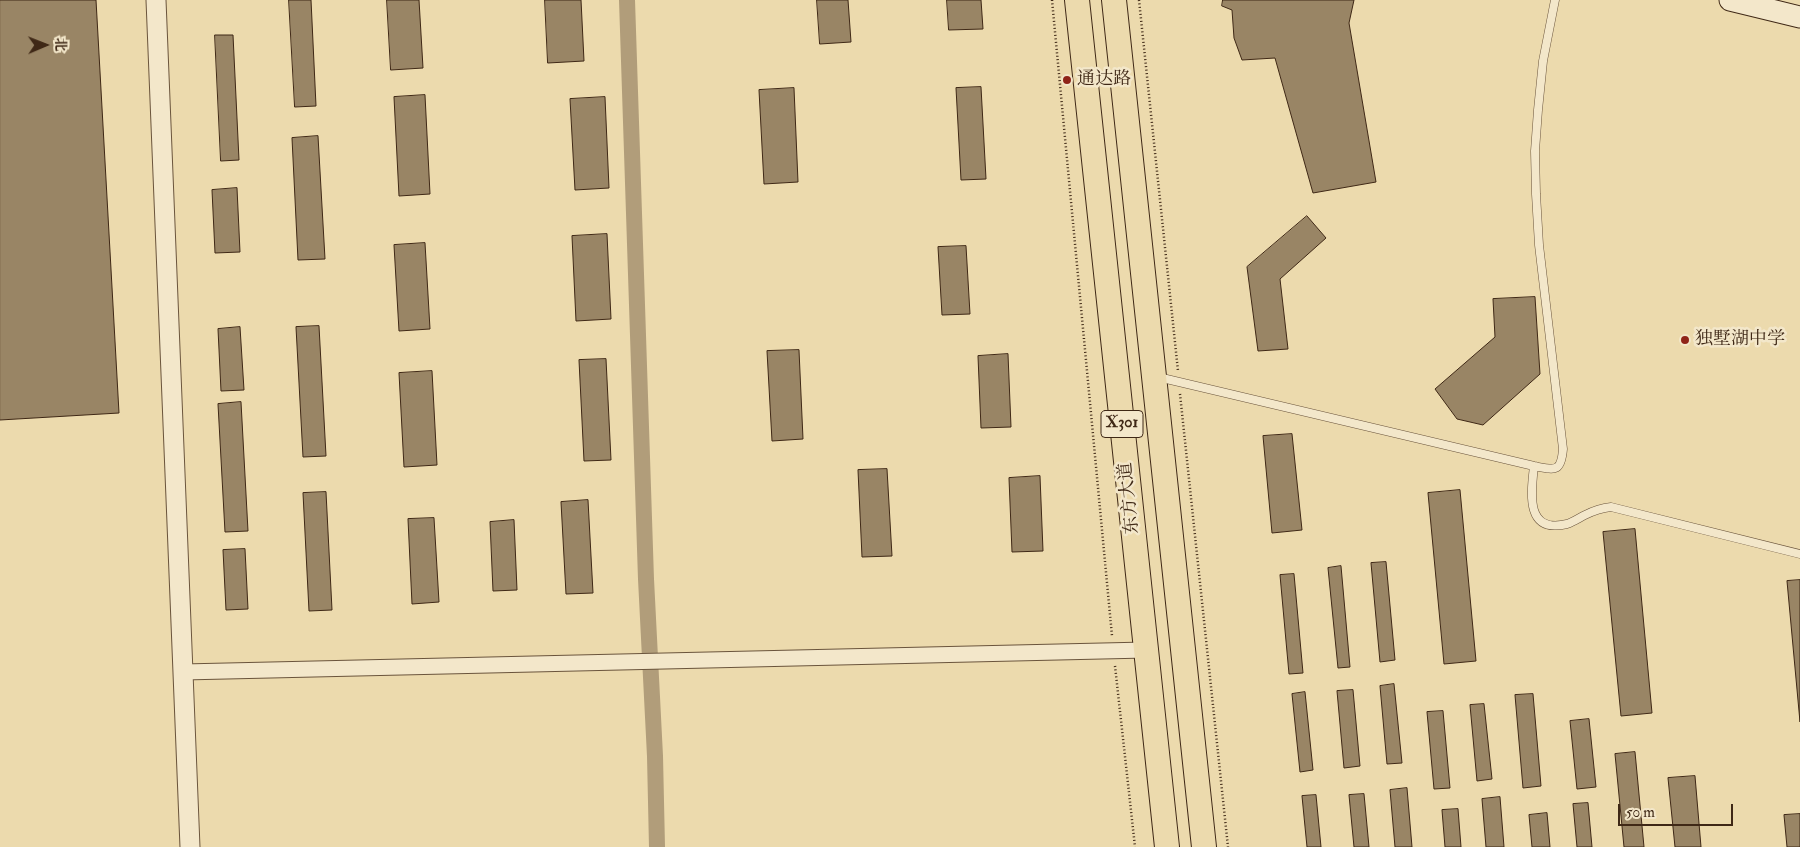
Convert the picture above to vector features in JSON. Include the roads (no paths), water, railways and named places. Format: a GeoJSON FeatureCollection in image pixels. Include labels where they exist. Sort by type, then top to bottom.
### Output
{"type":"FeatureCollection","features":[{"type":"Feature","properties":{"kind":"main road","name":"东方大道"},"geometry":{"type":"LineString","coordinates":[[1077,0],[1167,847]]}},
{"type":"Feature","properties":{"kind":"main road","name":"东方大道"},"geometry":{"type":"LineString","coordinates":[[1114,0],[1204,847]]}},
{"type":"Feature","properties":{"kind":"main road"},"geometry":{"type":"LineString","coordinates":[[1730,0],[1800,16]]}},
{"type":"Feature","properties":{"kind":"street"},"geometry":{"type":"LineString","coordinates":[[156,0],[190,847]]}},
{"type":"Feature","properties":{"kind":"street"},"geometry":{"type":"LineString","coordinates":[[183,672],[1146,650]]}},
{"type":"Feature","properties":{"kind":"lane"},"geometry":{"type":"LineString","coordinates":[[1154,376],[1534,466],[1550,469],[1557,468],[1562,462],[1563,449],[1539,245],[1535,177],[1535,151],[1543,61],[1555,0]]}},
{"type":"Feature","properties":{"kind":"lane"},"geometry":{"type":"LineString","coordinates":[[1534,466],[1531,493],[1533,509],[1538,519],[1548,525],[1568,524],[1598,509],[1610,506],[1800,554]]}},
{"type":"Feature","properties":{"kind":"waterway"},"geometry":{"type":"LineString","coordinates":[[627,0],[646,579],[655,756],[657,847]]}},
{"type":"Feature","properties":{"kind":"place","name":"通达路"},"geometry":{"type":"Point","coordinates":[1067,80]}},
{"type":"Feature","properties":{"kind":"place","name":"独墅湖中学"},"geometry":{"type":"Point","coordinates":[1685,340]}}]}
